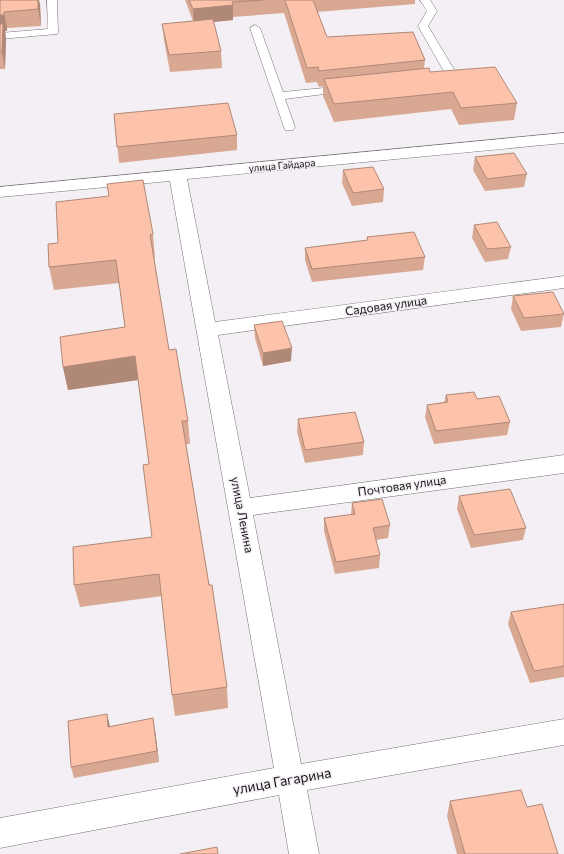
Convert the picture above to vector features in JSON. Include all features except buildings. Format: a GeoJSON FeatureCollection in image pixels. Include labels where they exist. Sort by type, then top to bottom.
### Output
{"type":"FeatureCollection","features":[{"type":"Feature","properties":{"kind":"street","name":"улица Гайдара"},"geometry":{"type":"LineString","coordinates":[[0,192],[564,138]]}},
{"type":"Feature","properties":{"kind":"street","name":"улица Ленина"},"geometry":{"type":"LineString","coordinates":[[178,175],[304,854]]}},
{"type":"Feature","properties":{"kind":"street","name":"Садовая улица"},"geometry":{"type":"LineString","coordinates":[[207,330],[564,282]]}},
{"type":"Feature","properties":{"kind":"street","name":"Почтовая улица"},"geometry":{"type":"LineString","coordinates":[[240,508],[564,464]]}},
{"type":"Feature","properties":{"kind":"street","name":"улица Гагарина"},"geometry":{"type":"LineString","coordinates":[[0,833],[291,779],[564,732]]}},
{"type":"Feature","properties":{"kind":"lane"},"geometry":{"type":"LineString","coordinates":[[0,36],[53,32],[52,0]]}},
{"type":"Feature","properties":{"kind":"lane"},"geometry":{"type":"LineString","coordinates":[[425,0],[432,11],[423,26],[453,78],[430,80]]}},
{"type":"Feature","properties":{"kind":"lane"},"geometry":{"type":"LineString","coordinates":[[255,28],[289,127]]}},
{"type":"Feature","properties":{"kind":"lane"},"geometry":{"type":"LineString","coordinates":[[278,96],[354,88]]}}]}
